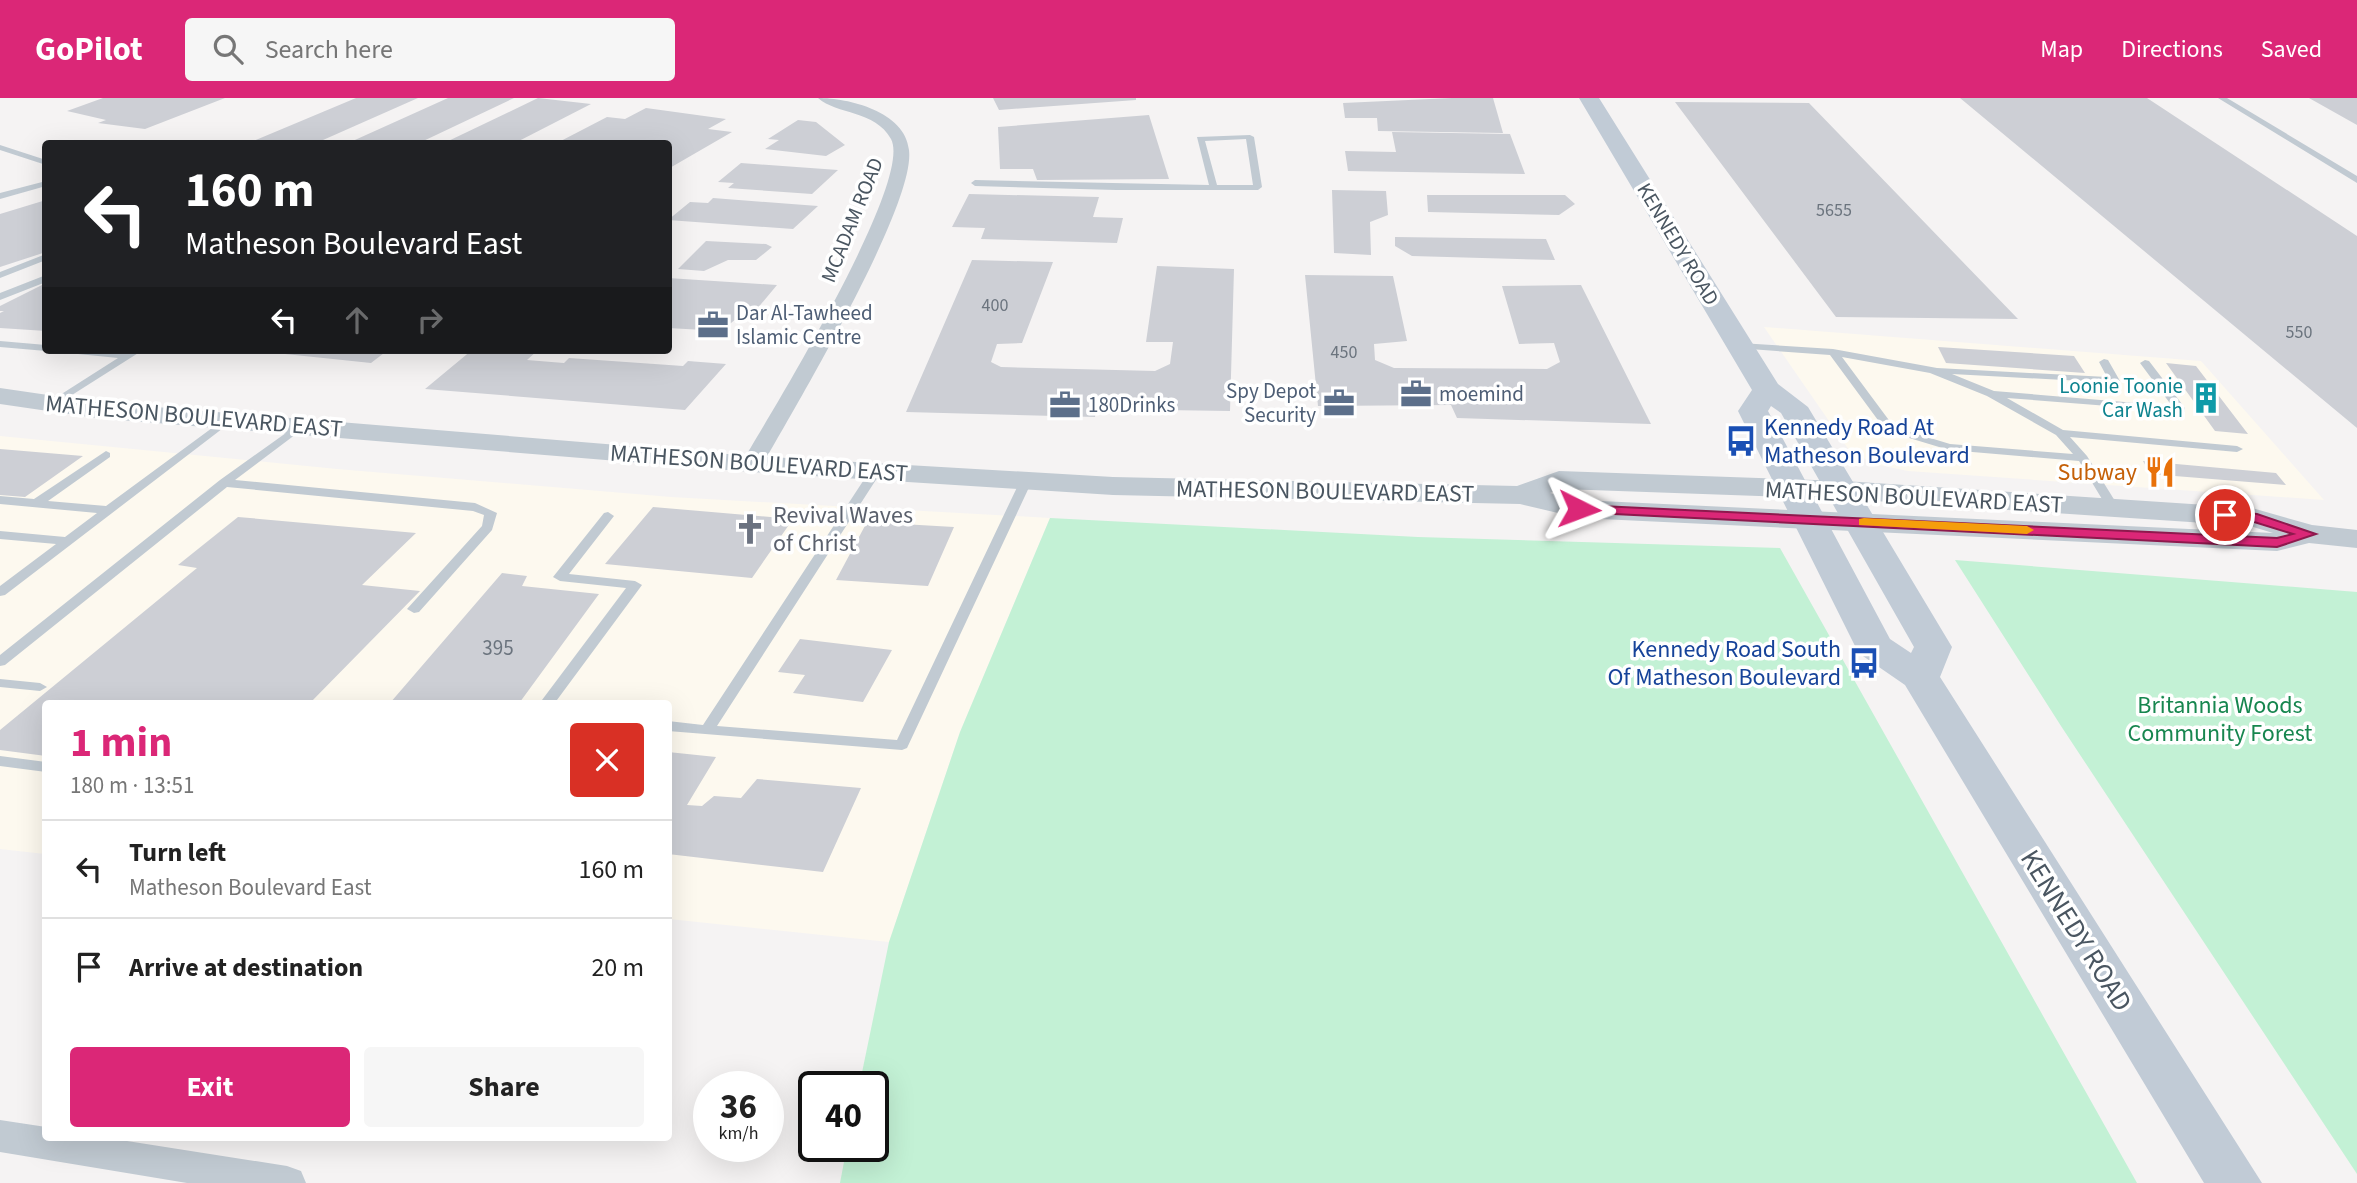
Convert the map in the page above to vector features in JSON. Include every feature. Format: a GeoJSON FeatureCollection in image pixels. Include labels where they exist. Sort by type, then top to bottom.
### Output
{"type":"FeatureCollection","features":[{"type":"Feature","properties":{"kind":"main road","name":"KENNEDY ROAD"},"geometry":{"type":"LineString","coordinates":[[1590,98],[1767,390],[1793,408],[1863,522],[1933,647],[1920,677]]}},
{"type":"Feature","properties":{"kind":"main road","name":"KENNEDY ROAD"},"geometry":{"type":"LineString","coordinates":[[1767,390],[1753,411],[1874,646],[1920,677],[2234,1183]]}},
{"type":"Feature","properties":{"kind":"street","name":"MCADAM ROAD"},"geometry":{"type":"LineString","coordinates":[[752,464],[846,296],[889,201],[902,161],[902,149],[889,128],[860,110],[825,98]]}},
{"type":"Feature","properties":{"kind":"street","name":"MATHESON BOULEVARD EAST"},"geometry":{"type":"LineString","coordinates":[[0,397],[227,420],[875,472],[1113,486],[1520,495],[1579,509],[1801,504],[1844,490],[2252,517],[2309,534],[2357,539]]}},
{"type":"Feature","properties":{"kind":"street","name":"MATHESON BOULEVARD EAST"},"geometry":{"type":"LineString","coordinates":[[1801,504],[1863,522],[2277,542],[2309,534]]}},
{"type":"Feature","properties":{"kind":"street"},"geometry":{"type":"LineString","coordinates":[[0,1136],[287,1183]]}},
{"type":"Feature","properties":{"kind":"lane"},"geometry":{"type":"LineString","coordinates":[[2221,98],[2357,180]]}},
{"type":"Feature","properties":{"kind":"lane"},"geometry":{"type":"LineString","coordinates":[[975,183],[1146,189],[1214,188],[1258,187],[1250,137],[1200,139],[1214,188]]}},
{"type":"Feature","properties":{"kind":"lane"},"geometry":{"type":"LineString","coordinates":[[0,147],[42,162]]}},
{"type":"Feature","properties":{"kind":"lane"},"geometry":{"type":"LineString","coordinates":[[0,196],[42,184]]}},
{"type":"Feature","properties":{"kind":"lane"},"geometry":{"type":"LineString","coordinates":[[0,275],[42,259]]}},
{"type":"Feature","properties":{"kind":"lane"},"geometry":{"type":"LineString","coordinates":[[0,298],[42,280]]}},
{"type":"Feature","properties":{"kind":"lane"},"geometry":{"type":"LineString","coordinates":[[0,344],[42,348]]}},
{"type":"Feature","properties":{"kind":"lane"},"geometry":{"type":"LineString","coordinates":[[1740,346],[1833,352],[1933,370],[2115,381],[2104,362]]}},
{"type":"Feature","properties":{"kind":"lane"},"geometry":{"type":"LineString","coordinates":[[1833,352],[1890,429],[1948,447],[2083,458]]}},
{"type":"Feature","properties":{"kind":"lane"},"geometry":{"type":"LineString","coordinates":[[53,404],[132,354]]}},
{"type":"Feature","properties":{"kind":"lane"},"geometry":{"type":"LineString","coordinates":[[1991,394],[2180,410],[2146,363]]}},
{"type":"Feature","properties":{"kind":"lane"},"geometry":{"type":"LineString","coordinates":[[1933,370],[1991,394],[2060,433],[2083,458],[2114,509]]}},
{"type":"Feature","properties":{"kind":"lane"},"geometry":{"type":"LineString","coordinates":[[0,592],[227,420]]}},
{"type":"Feature","properties":{"kind":"lane"},"geometry":{"type":"LineString","coordinates":[[0,662],[224,483],[300,426]]}},
{"type":"Feature","properties":{"kind":"lane"},"geometry":{"type":"LineString","coordinates":[[2060,433],[2237,449]]}},
{"type":"Feature","properties":{"kind":"lane"},"geometry":{"type":"LineString","coordinates":[[37,503],[106,455]]}},
{"type":"Feature","properties":{"kind":"lane"},"geometry":{"type":"LineString","coordinates":[[707,730],[875,472]]}},
{"type":"Feature","properties":{"kind":"lane"},"geometry":{"type":"LineString","coordinates":[[672,726],[902,745],[1026,481]]}},
{"type":"Feature","properties":{"kind":"lane"},"geometry":{"type":"LineString","coordinates":[[224,483],[475,507],[491,513],[488,527],[414,609]]}},
{"type":"Feature","properties":{"kind":"lane"},"geometry":{"type":"LineString","coordinates":[[0,500],[109,510]]}},
{"type":"Feature","properties":{"kind":"lane"},"geometry":{"type":"LineString","coordinates":[[549,700],[635,585],[560,577],[608,516]]}},
{"type":"Feature","properties":{"kind":"lane"},"geometry":{"type":"LineString","coordinates":[[0,535],[68,541]]}},
{"type":"Feature","properties":{"kind":"lane"},"geometry":{"type":"LineString","coordinates":[[0,682],[40,688]]}},
{"type":"Feature","properties":{"kind":"lane"},"geometry":{"type":"LineString","coordinates":[[0,761],[42,766]]}},
{"type":"Feature","properties":{"kind":"shaded area"},"geometry":{"type":"Polygon","coordinates":[[[1764,327],[2201,361],[2324,500],[1908,471],[1874,464],[1849,450],[1764,327]]]}},
{"type":"Feature","properties":{"kind":"shaded area"},"geometry":{"type":"Polygon","coordinates":[[[0,436],[337,469],[671,497],[1050,518],[960,732],[889,942],[672,919],[672,700],[42,700],[42,854],[0,849],[0,436]]]}},
{"type":"Feature","properties":{"kind":"green space"},"geometry":{"type":"Polygon","coordinates":[[[1050,518],[1418,537],[1780,548],[2137,1183],[840,1183],[844,1162],[889,1162],[889,1071],[862,1071],[889,942],[960,732],[1050,518]]]}},
{"type":"Feature","properties":{"kind":"green space","name":"Britannia Woods Community Forest"},"geometry":{"type":"Polygon","coordinates":[[[1955,560],[2357,592],[2357,1174],[2061,726],[1955,560]]]}},
{"type":"Feature","properties":{"kind":"building"},"geometry":{"type":"Polygon","coordinates":[[[103,98],[225,98],[145,129],[98,123],[106,120],[67,111],[103,98]]]}},
{"type":"Feature","properties":{"kind":"building"},"geometry":{"type":"Polygon","coordinates":[[[356,98],[418,98],[323,140],[256,140],[356,98]]]}},
{"type":"Feature","properties":{"kind":"building"},"geometry":{"type":"Polygon","coordinates":[[[448,98],[514,98],[425,140],[355,140],[448,98]]]}},
{"type":"Feature","properties":{"kind":"building"},"geometry":{"type":"Polygon","coordinates":[[[538,98],[591,104],[521,140],[450,140],[538,98]]]}},
{"type":"Feature","properties":{"kind":"building"},"geometry":{"type":"Polygon","coordinates":[[[993,98],[1136,98],[1136,100],[999,110],[993,98]]]}},
{"type":"Feature","properties":{"kind":"building"},"geometry":{"type":"Polygon","coordinates":[[[1493,98],[1503,133],[1378,131],[1377,118],[1345,118],[1343,103],[1493,98]]]}},
{"type":"Feature","properties":{"kind":"building"},"geometry":{"type":"Polygon","coordinates":[[[1960,98],[2147,98],[2357,236],[2357,428],[1960,98]]]}},
{"type":"Feature","properties":{"kind":"building"},"geometry":{"type":"Polygon","coordinates":[[[2309,98],[2357,98],[2357,125],[2309,98]]]}},
{"type":"Feature","properties":{"kind":"building"},"geometry":{"type":"Polygon","coordinates":[[[1675,102],[1809,103],[2018,319],[1836,317],[1675,102]]]}},
{"type":"Feature","properties":{"kind":"building"},"geometry":{"type":"Polygon","coordinates":[[[646,108],[726,119],[708,129],[732,132],[672,167],[672,140],[563,140],[607,117],[625,119],[646,108]]]}},
{"type":"Feature","properties":{"kind":"building"},"geometry":{"type":"Polygon","coordinates":[[[1149,115],[1169,179],[1037,180],[1033,169],[1000,169],[998,127],[1149,115]]]}},
{"type":"Feature","properties":{"kind":"building"},"geometry":{"type":"Polygon","coordinates":[[[798,120],[816,122],[845,145],[826,156],[765,149],[779,140],[768,139],[798,120]]]}},
{"type":"Feature","properties":{"kind":"building"},"geometry":{"type":"Polygon","coordinates":[[[1392,132],[1510,134],[1525,174],[1348,171],[1345,151],[1396,152],[1392,132]]]}},
{"type":"Feature","properties":{"kind":"building"},"geometry":{"type":"Polygon","coordinates":[[[741,163],[838,170],[812,194],[728,188],[734,183],[718,182],[741,163]]]}},
{"type":"Feature","properties":{"kind":"building"},"geometry":{"type":"Polygon","coordinates":[[[1332,190],[1386,191],[1388,215],[1370,222],[1371,255],[1334,253],[1332,190]]]}},
{"type":"Feature","properties":{"kind":"building"},"geometry":{"type":"Polygon","coordinates":[[[969,194],[1099,197],[1093,217],[1123,218],[1117,243],[981,239],[985,228],[952,227],[969,194]]]}},
{"type":"Feature","properties":{"kind":"building"},"geometry":{"type":"Polygon","coordinates":[[[1427,195],[1565,195],[1575,204],[1559,215],[1428,212],[1427,195]]]}},
{"type":"Feature","properties":{"kind":"building"},"geometry":{"type":"Polygon","coordinates":[[[713,198],[818,206],[793,229],[672,220],[672,217],[690,202],[708,203],[713,198]]]}},
{"type":"Feature","properties":{"kind":"building"},"geometry":{"type":"Polygon","coordinates":[[[42,201],[42,253],[0,267],[0,214],[42,201]]]}},
{"type":"Feature","properties":{"kind":"building"},"geometry":{"type":"Polygon","coordinates":[[[1395,237],[1546,239],[1555,260],[1412,256],[1395,246],[1395,237]]]}},
{"type":"Feature","properties":{"kind":"building"},"geometry":{"type":"Polygon","coordinates":[[[706,241],[766,244],[772,247],[756,260],[728,260],[704,271],[678,269],[706,241]]]}},
{"type":"Feature","properties":{"kind":"building"},"geometry":{"type":"Polygon","coordinates":[[[972,260],[1053,262],[1022,343],[997,344],[991,362],[1001,367],[1155,371],[1170,364],[1173,342],[1146,342],[1157,266],[1234,269],[1230,411],[1096,409],[1095,417],[906,412],[972,260]]]}},
{"type":"Feature","properties":{"kind":"building"},"geometry":{"type":"Polygon","coordinates":[[[1305,275],[1393,276],[1407,341],[1374,344],[1375,360],[1394,368],[1547,369],[1560,362],[1554,343],[1519,344],[1502,286],[1581,285],[1651,424],[1457,418],[1451,405],[1318,406],[1305,275]]]}},
{"type":"Feature","properties":{"kind":"building"},"geometry":{"type":"Polygon","coordinates":[[[672,278],[777,285],[751,316],[741,315],[721,331],[672,328],[672,278]]]}},
{"type":"Feature","properties":{"kind":"building"},"geometry":{"type":"Polygon","coordinates":[[[42,285],[42,331],[0,328],[0,313],[4,311],[0,311],[0,306],[42,285]]]}},
{"type":"Feature","properties":{"kind":"building"},"geometry":{"type":"Polygon","coordinates":[[[1938,347],[2074,356],[2085,373],[1946,363],[1938,347]]]}},
{"type":"Feature","properties":{"kind":"building"},"geometry":{"type":"Polygon","coordinates":[[[286,354],[383,354],[371,363],[286,354]]]}},
{"type":"Feature","properties":{"kind":"building"},"geometry":{"type":"Polygon","coordinates":[[[467,354],[534,354],[527,360],[564,363],[569,358],[683,366],[688,361],[726,364],[685,410],[425,389],[467,354]]]}},
{"type":"Feature","properties":{"kind":"building","name":"Loonie Toonie Car Wash"},"geometry":{"type":"Polygon","coordinates":[[[2166,363],[2196,366],[2248,434],[2215,431],[2166,363]]]}},
{"type":"Feature","properties":{"kind":"building"},"geometry":{"type":"Polygon","coordinates":[[[0,449],[83,456],[25,497],[0,495],[0,449]]]}},
{"type":"Feature","properties":{"kind":"building"},"geometry":{"type":"Polygon","coordinates":[[[2143,461],[2276,473],[2286,485],[2150,474],[2143,461]]]}},
{"type":"Feature","properties":{"kind":"building"},"geometry":{"type":"Polygon","coordinates":[[[653,507],[793,519],[752,578],[605,564],[653,507]]]}},
{"type":"Feature","properties":{"kind":"building"},"geometry":{"type":"Polygon","coordinates":[[[238,517],[416,533],[362,585],[420,591],[313,700],[42,700],[42,755],[0,750],[0,730],[197,568],[178,565],[238,517]]]}},
{"type":"Feature","properties":{"kind":"building"},"geometry":{"type":"Polygon","coordinates":[[[867,522],[954,527],[928,586],[836,580],[867,522]]]}},
{"type":"Feature","properties":{"kind":"building"},"geometry":{"type":"Polygon","coordinates":[[[502,573],[527,576],[522,586],[599,594],[521,700],[393,700],[502,573]]]}},
{"type":"Feature","properties":{"kind":"building"},"geometry":{"type":"Polygon","coordinates":[[[800,639],[892,650],[863,702],[793,693],[805,675],[778,672],[800,639]]]}},
{"type":"Feature","properties":{"kind":"building"},"geometry":{"type":"Polygon","coordinates":[[[672,752],[716,757],[687,805],[702,806],[714,796],[741,798],[757,779],[861,788],[823,872],[672,854],[672,752]]]}},
{"type":"Feature","properties":{"kind":"slow traffic"},"geometry":{"type":"LineString","coordinates":[[1864,522],[2027,530]]}},
{"type":"Feature","properties":{"kind":"place","name":"Dar Al-Tawheed Islamic Centre"},"geometry":{"type":"Point","coordinates":[713,325]}},
{"type":"Feature","properties":{"kind":"place","name":"moemind"},"geometry":{"type":"Point","coordinates":[1416,394]}},
{"type":"Feature","properties":{"kind":"place","name":"Loonie Toonie Car Wash"},"geometry":{"type":"Point","coordinates":[2206,398]}},
{"type":"Feature","properties":{"kind":"place","name":"Spy Depot Security"},"geometry":{"type":"Point","coordinates":[1339,403]}},
{"type":"Feature","properties":{"kind":"place","name":"180Drinks"},"geometry":{"type":"Point","coordinates":[1065,405]}},
{"type":"Feature","properties":{"kind":"place","name":"Kennedy Road At Matheson Boulevard"},"geometry":{"type":"Point","coordinates":[1741,441]}},
{"type":"Feature","properties":{"kind":"place","name":"Subway"},"geometry":{"type":"Point","coordinates":[2160,472]}},
{"type":"Feature","properties":{"kind":"place","name":"Revival Waves of Christ"},"geometry":{"type":"Point","coordinates":[750,529]}},
{"type":"Feature","properties":{"kind":"place","name":"Kennedy Road South Of Matheson Boulevard"},"geometry":{"type":"Point","coordinates":[1864,663]}},
{"type":"Feature","properties":{"kind":"route"},"geometry":{"type":"LineString","coordinates":[[1579,509],[2277,542],[2309,534],[2252,517],[2225,515]]}}]}
